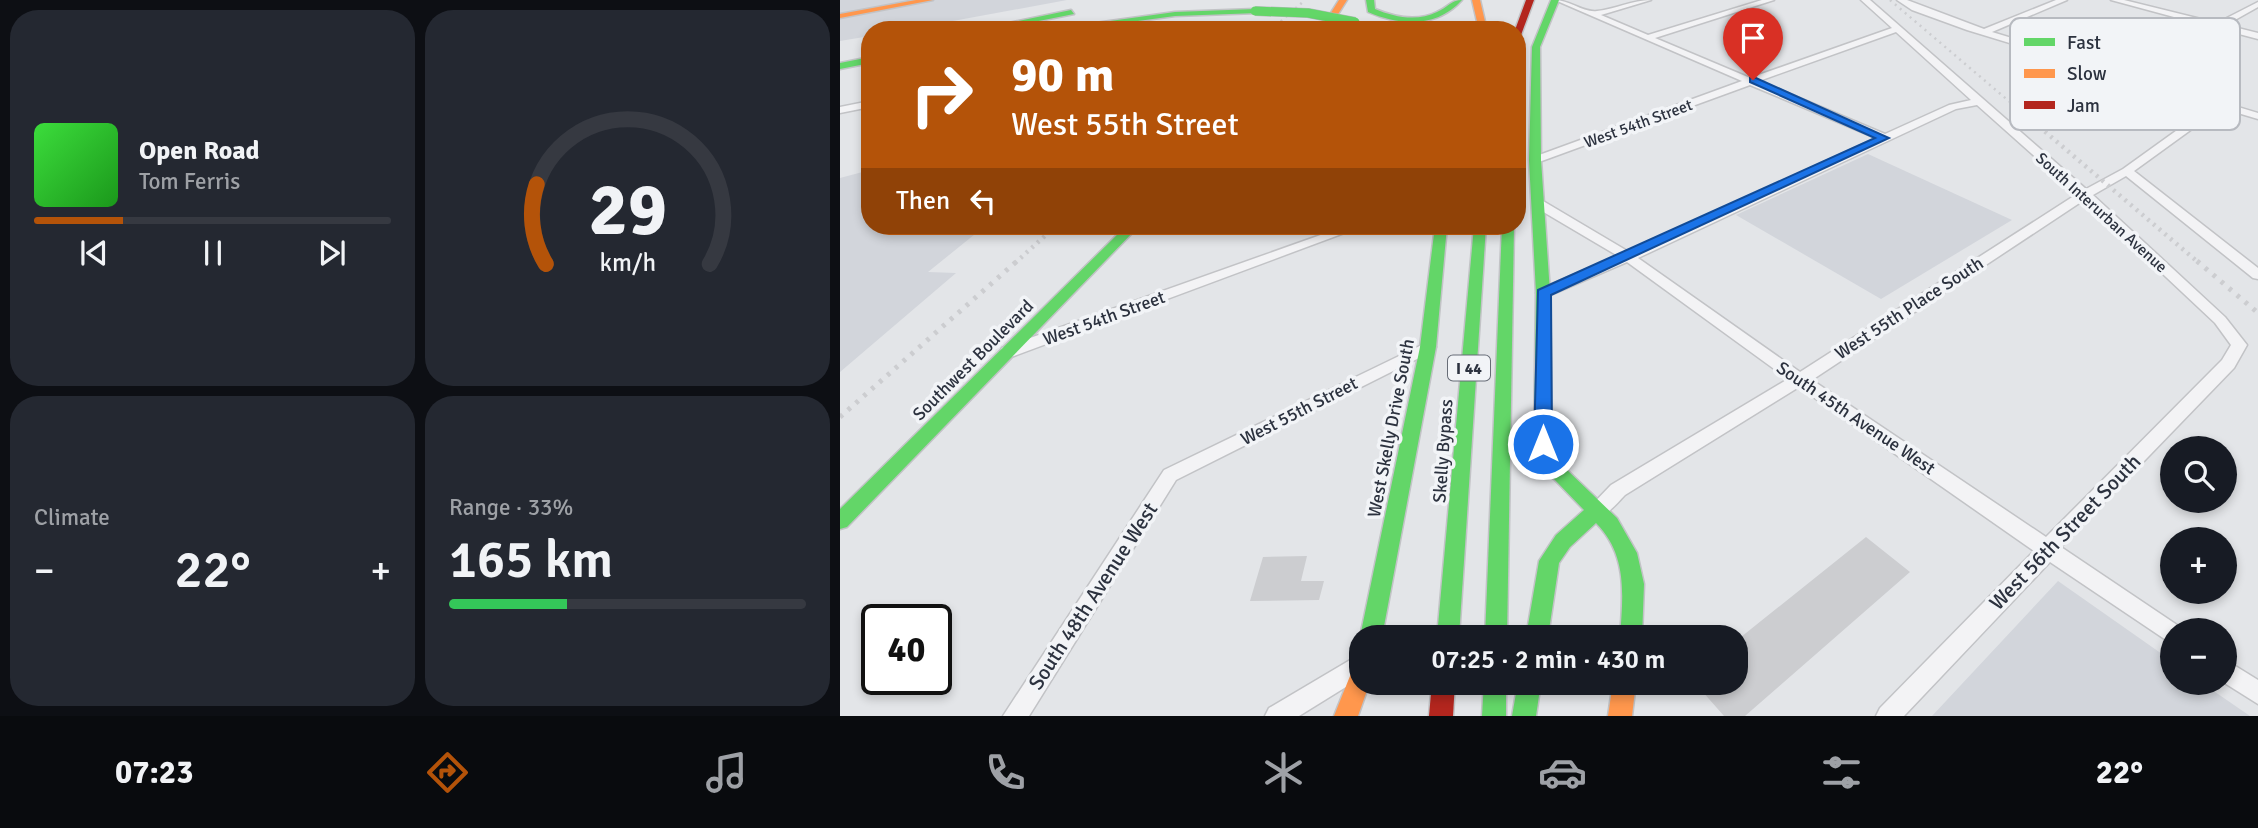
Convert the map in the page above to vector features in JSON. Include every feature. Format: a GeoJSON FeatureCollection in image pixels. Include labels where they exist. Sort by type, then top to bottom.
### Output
{"type":"FeatureCollection","features":[{"type":"Feature","properties":{"kind":"main road"},"geometry":{"type":"LineString","coordinates":[[840,16],[929,0]]}},
{"type":"Feature","properties":{"kind":"main road"},"geometry":{"type":"LineString","coordinates":[[1066,21],[1168,0]]}},
{"type":"Feature","properties":{"kind":"main road"},"geometry":{"type":"LineString","coordinates":[[1330,21],[1343,0]]}},
{"type":"Feature","properties":{"kind":"main road"},"geometry":{"type":"LineString","coordinates":[[1370,0],[1371,10],[1380,15],[1411,19],[1443,14],[1452,9],[1458,0]]}},
{"type":"Feature","properties":{"kind":"main road"},"geometry":{"type":"LineString","coordinates":[[1476,0],[1481,21]]}},
{"type":"Feature","properties":{"kind":"main road"},"geometry":{"type":"LineString","coordinates":[[1483,21],[1484,0]]}},
{"type":"Feature","properties":{"kind":"main road"},"geometry":{"type":"LineString","coordinates":[[1520,21],[1530,0]]}},
{"type":"Feature","properties":{"kind":"main road"},"geometry":{"type":"LineString","coordinates":[[1557,0],[1536,47],[1535,160],[1544,293],[1543,444],[1562,480],[1597,510],[1617,534],[1632,564],[1637,596],[1633,625]]}},
{"type":"Feature","properties":{"kind":"main road"},"geometry":{"type":"LineString","coordinates":[[1024,21],[1090,8]]}},
{"type":"Feature","properties":{"kind":"main road"},"geometry":{"type":"LineString","coordinates":[[1118,21],[1255,11],[1308,13],[1350,21]]}},
{"type":"Feature","properties":{"kind":"main road"},"geometry":{"type":"LineString","coordinates":[[840,57],[861,53]]}},
{"type":"Feature","properties":{"kind":"main road"},"geometry":{"type":"LineString","coordinates":[[840,66],[861,62]]}},
{"type":"Feature","properties":{"kind":"main road","name":"Southwest Boulevard"},"geometry":{"type":"LineString","coordinates":[[840,521],[1124,235]]}},
{"type":"Feature","properties":{"kind":"main road","name":"West Skelly Drive South"},"geometry":{"type":"LineString","coordinates":[[1373,625],[1428,347],[1440,235]]}},
{"type":"Feature","properties":{"kind":"main road","name":"Skelly Bypass"},"geometry":{"type":"LineString","coordinates":[[1449,625],[1479,235]]}},
{"type":"Feature","properties":{"kind":"main road","name":"I 44"},"geometry":{"type":"LineString","coordinates":[[1496,625],[1508,235]]}},
{"type":"Feature","properties":{"kind":"main road"},"geometry":{"type":"LineString","coordinates":[[1539,625],[1549,561],[1563,541],[1597,510]]}},
{"type":"Feature","properties":{"kind":"main road"},"geometry":{"type":"LineString","coordinates":[[1346,716],[1354,695]]}},
{"type":"Feature","properties":{"kind":"main road"},"geometry":{"type":"LineString","coordinates":[[1441,716],[1443,695]]}},
{"type":"Feature","properties":{"kind":"main road"},"geometry":{"type":"LineString","coordinates":[[1494,716],[1495,695]]}},
{"type":"Feature","properties":{"kind":"main road"},"geometry":{"type":"LineString","coordinates":[[1524,716],[1528,695]]}},
{"type":"Feature","properties":{"kind":"main road"},"geometry":{"type":"LineString","coordinates":[[1620,716],[1623,695]]}},
{"type":"Feature","properties":{"kind":"street"},"geometry":{"type":"LineString","coordinates":[[1557,0],[1753,80],[1884,138]]}},
{"type":"Feature","properties":{"kind":"street"},"geometry":{"type":"LineString","coordinates":[[1595,15],[1647,0]]}},
{"type":"Feature","properties":{"kind":"street"},"geometry":{"type":"LineString","coordinates":[[1648,37],[1770,0]]}},
{"type":"Feature","properties":{"kind":"street","name":"South Interurban Avenue"},"geometry":{"type":"LineString","coordinates":[[1865,0],[2010,130]]}},
{"type":"Feature","properties":{"kind":"street"},"geometry":{"type":"LineString","coordinates":[[1901,0],[1922,11],[2010,40]]}},
{"type":"Feature","properties":{"kind":"street"},"geometry":{"type":"LineString","coordinates":[[2019,18],[2063,0]]}},
{"type":"Feature","properties":{"kind":"street"},"geometry":{"type":"LineString","coordinates":[[2115,0],[2186,18]]}},
{"type":"Feature","properties":{"kind":"street"},"geometry":{"type":"LineString","coordinates":[[2233,18],[2258,4]]}},
{"type":"Feature","properties":{"kind":"street"},"geometry":{"type":"LineString","coordinates":[[1985,32],[2010,22]]}},
{"type":"Feature","properties":{"kind":"street","name":"West 54th Street"},"geometry":{"type":"LineString","coordinates":[[1535,160],[1899,29]]}},
{"type":"Feature","properties":{"kind":"street"},"geometry":{"type":"LineString","coordinates":[[2240,32],[2258,36]]}},
{"type":"Feature","properties":{"kind":"street"},"geometry":{"type":"LineString","coordinates":[[1544,293],[1953,107],[1978,102]]}},
{"type":"Feature","properties":{"kind":"street"},"geometry":{"type":"LineString","coordinates":[[840,110],[861,106]]}},
{"type":"Feature","properties":{"kind":"street"},"geometry":{"type":"LineString","coordinates":[[2240,110],[2258,116]]}},
{"type":"Feature","properties":{"kind":"street","name":"South Interurban Avenue"},"geometry":{"type":"LineString","coordinates":[[2010,130],[2220,320],[2239,345]]}},
{"type":"Feature","properties":{"kind":"street","name":"West 55th Place South"},"geometry":{"type":"LineString","coordinates":[[1597,510],[1618,490],[1799,379],[2084,194],[2127,171],[2184,130]]}},
{"type":"Feature","properties":{"kind":"street"},"geometry":{"type":"LineString","coordinates":[[2127,171],[2258,275]]}},
{"type":"Feature","properties":{"kind":"street","name":"South 45th Avenue West"},"geometry":{"type":"LineString","coordinates":[[1539,204],[1628,257],[1799,379],[2160,626]]}},
{"type":"Feature","properties":{"kind":"street","name":"West 54th Street"},"geometry":{"type":"LineString","coordinates":[[1008,352],[1332,235]]}},
{"type":"Feature","properties":{"kind":"street","name":"West 56th Street South"},"geometry":{"type":"LineString","coordinates":[[1888,716],[2049,549],[2055,539],[2228,364],[2239,345]]}},
{"type":"Feature","properties":{"kind":"street","name":"West 55th Street"},"geometry":{"type":"LineString","coordinates":[[1170,475],[1428,347]]}},
{"type":"Feature","properties":{"kind":"street","name":"South 48th Avenue West"},"geometry":{"type":"LineString","coordinates":[[1015,716],[1170,475]]}},
{"type":"Feature","properties":{"kind":"street"},"geometry":{"type":"LineString","coordinates":[[1277,716],[1349,672]]}},
{"type":"Feature","properties":{"kind":"street"},"geometry":{"type":"LineString","coordinates":[[2237,679],[2258,694]]}},
{"type":"Feature","properties":{"kind":"shaded area"},"geometry":{"type":"Polygon","coordinates":[[[840,0],[1067,0],[953,21],[861,21],[861,38],[840,41],[840,0]]]}},
{"type":"Feature","properties":{"kind":"shaded area"},"geometry":{"type":"Polygon","coordinates":[[[1868,154],[2012,220],[1881,299],[1736,215],[1868,154]]]}},
{"type":"Feature","properties":{"kind":"shaded area"},"geometry":{"type":"Polygon","coordinates":[[[861,172],[861,235],[974,235],[928,272],[956,273],[840,372],[840,178],[861,172]]]}},
{"type":"Feature","properties":{"kind":"shaded area"},"geometry":{"type":"Polygon","coordinates":[[[2058,581],[2160,653],[2160,695],[2219,695],[2250,716],[1932,716],[2058,581]]]}},
{"type":"Feature","properties":{"kind":"building"},"geometry":{"type":"Polygon","coordinates":[[[1866,537],[1910,572],[1745,716],[1724,716],[1705,695],[1748,695],[1748,631],[1866,537]]]}},
{"type":"Feature","properties":{"kind":"building"},"geometry":{"type":"Polygon","coordinates":[[[1307,556],[1301,581],[1324,581],[1319,600],[1250,601],[1263,557],[1307,556]]]}},
{"type":"Feature","properties":{"kind":"railway"},"geometry":{"type":"LineString","coordinates":[[1281,21],[1305,0]]}},
{"type":"Feature","properties":{"kind":"railway"},"geometry":{"type":"LineString","coordinates":[[1890,0],[2010,102]]}},
{"type":"Feature","properties":{"kind":"railway"},"geometry":{"type":"LineString","coordinates":[[2043,130],[2199,263]]}},
{"type":"Feature","properties":{"kind":"railway"},"geometry":{"type":"LineString","coordinates":[[1015,263],[1046,235]]}},
{"type":"Feature","properties":{"kind":"railway"},"geometry":{"type":"LineString","coordinates":[[840,417],[1017,261]]}},
{"type":"Feature","properties":{"kind":"railway"},"geometry":{"type":"LineString","coordinates":[[2197,261],[2258,313]]}},
{"type":"Feature","properties":{"kind":"traffic: fast"},"geometry":{"type":"LineString","coordinates":[[1370,0],[1371,10],[1405,20],[1439,15],[1458,0]]}},
{"type":"Feature","properties":{"kind":"traffic: fast"},"geometry":{"type":"LineString","coordinates":[[1555,0],[1536,47],[1535,160],[1543,293],[1543,444],[1559,473],[1610,524],[1627,553],[1634,584],[1632,625]]}},
{"type":"Feature","properties":{"kind":"traffic: fast"},"geometry":{"type":"LineString","coordinates":[[1120,21],[1175,14],[1255,11]]}},
{"type":"Feature","properties":{"kind":"traffic: fast"},"geometry":{"type":"LineString","coordinates":[[1255,11],[1308,13],[1350,21]]}},
{"type":"Feature","properties":{"kind":"traffic: fast"},"geometry":{"type":"LineString","coordinates":[[1025,21],[1071,12]]}},
{"type":"Feature","properties":{"kind":"traffic: fast"},"geometry":{"type":"LineString","coordinates":[[840,66],[861,62]]}},
{"type":"Feature","properties":{"kind":"traffic: fast"},"geometry":{"type":"LineString","coordinates":[[840,521],[1124,235]]}},
{"type":"Feature","properties":{"kind":"traffic: fast"},"geometry":{"type":"LineString","coordinates":[[1373,625],[1428,347],[1440,235]]}},
{"type":"Feature","properties":{"kind":"traffic: fast"},"geometry":{"type":"LineString","coordinates":[[1449,625],[1479,235]]}},
{"type":"Feature","properties":{"kind":"traffic: fast"},"geometry":{"type":"LineString","coordinates":[[1496,625],[1508,235]]}},
{"type":"Feature","properties":{"kind":"traffic: fast"},"geometry":{"type":"LineString","coordinates":[[1539,625],[1549,561],[1563,541],[1597,510]]}},
{"type":"Feature","properties":{"kind":"traffic: fast"},"geometry":{"type":"LineString","coordinates":[[1494,716],[1495,695]]}},
{"type":"Feature","properties":{"kind":"traffic: fast"},"geometry":{"type":"LineString","coordinates":[[1524,716],[1528,695]]}},
{"type":"Feature","properties":{"kind":"traffic: slow"},"geometry":{"type":"LineString","coordinates":[[840,16],[929,0]]}},
{"type":"Feature","properties":{"kind":"traffic: slow"},"geometry":{"type":"LineString","coordinates":[[1330,21],[1343,0]]}},
{"type":"Feature","properties":{"kind":"traffic: slow"},"geometry":{"type":"LineString","coordinates":[[1476,0],[1481,21]]}},
{"type":"Feature","properties":{"kind":"traffic: slow"},"geometry":{"type":"LineString","coordinates":[[1346,716],[1354,695]]}},
{"type":"Feature","properties":{"kind":"traffic: slow"},"geometry":{"type":"LineString","coordinates":[[1620,716],[1623,695]]}},
{"type":"Feature","properties":{"kind":"traffic: jam"},"geometry":{"type":"LineString","coordinates":[[1522,21],[1530,0]]}},
{"type":"Feature","properties":{"kind":"traffic: jam"},"geometry":{"type":"LineString","coordinates":[[1441,716],[1443,695]]}},
{"type":"Feature","properties":{"kind":"route"},"geometry":{"type":"LineString","coordinates":[[1543,444],[1544,293],[1884,138],[1753,80]]}}]}
